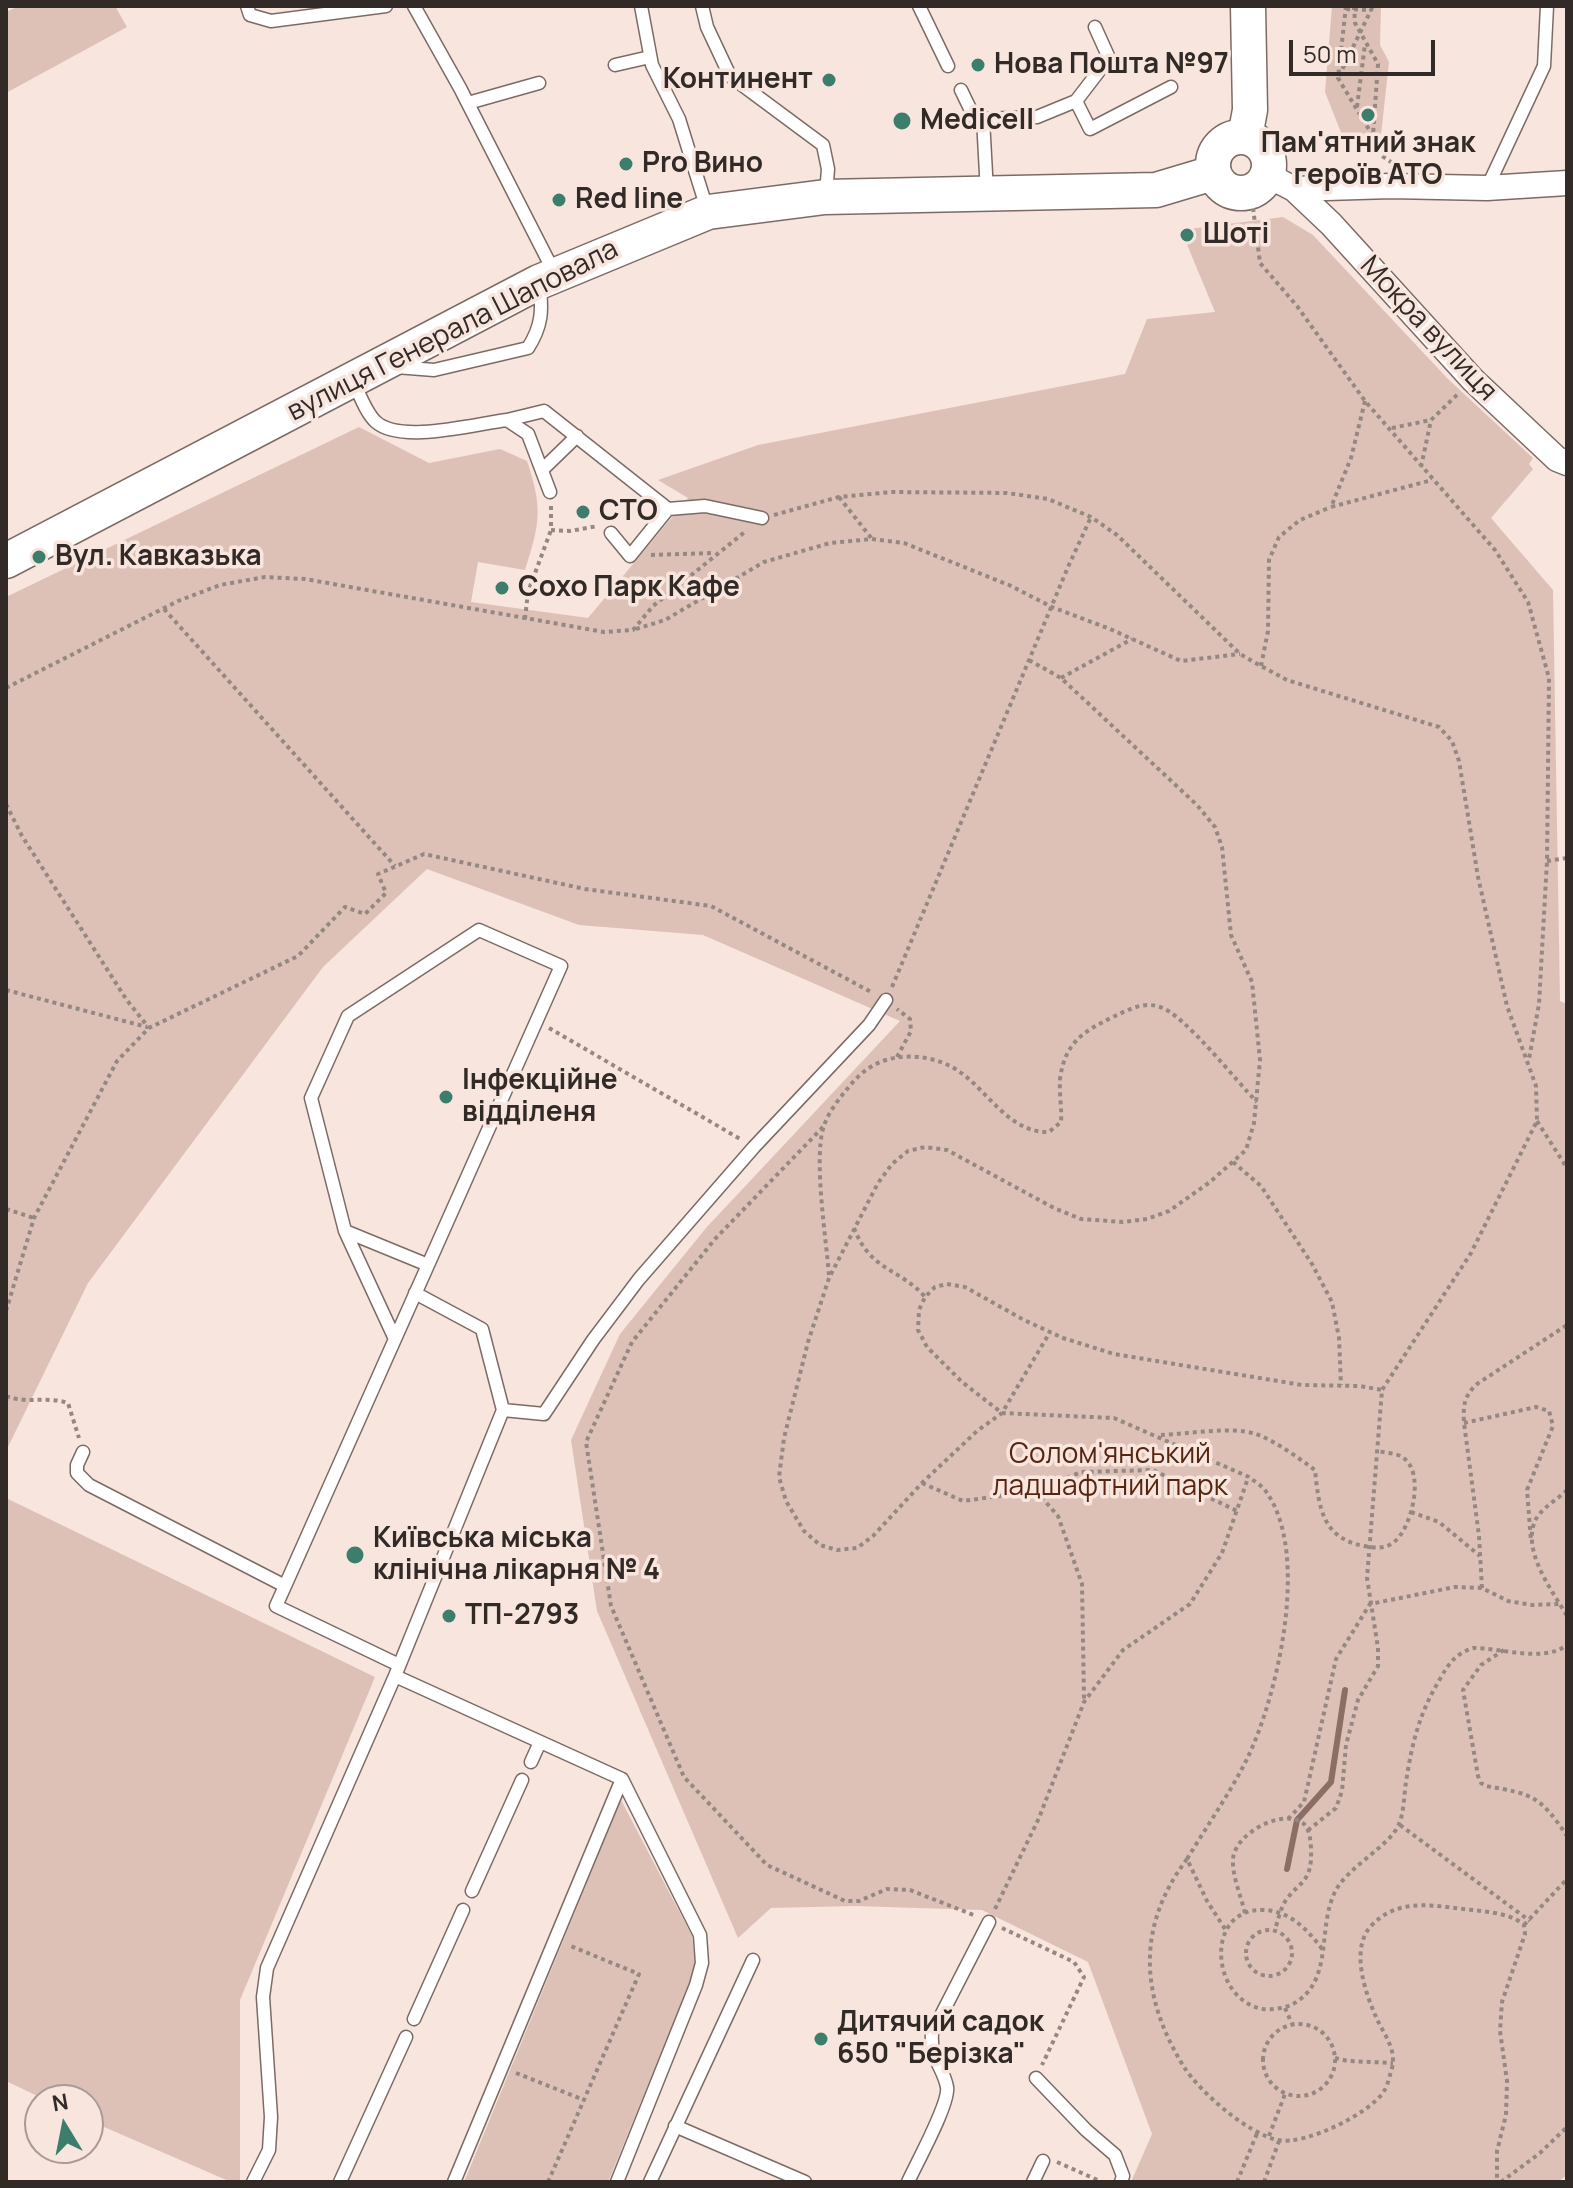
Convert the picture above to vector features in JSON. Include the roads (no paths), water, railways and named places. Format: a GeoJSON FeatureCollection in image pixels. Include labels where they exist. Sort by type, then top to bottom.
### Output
{"type":"FeatureCollection","features":[{"type":"Feature","properties":{"kind":"street"},"geometry":{"type":"LineString","coordinates":[[1245,137],[1250,110],[1248,6]]}},
{"type":"Feature","properties":{"kind":"street"},"geometry":{"type":"LineString","coordinates":[[1271,188],[1265,149],[1259,142],[1233,137],[1218,147],[1212,164],[1213,173],[1223,187],[1240,193],[1271,188],[1487,188],[1567,183]]}},
{"type":"Feature","properties":{"kind":"street","name":"вулиця Генерала Шаповала"},"geometry":{"type":"LineString","coordinates":[[6,561],[547,278],[708,212],[825,197],[1156,190],[1213,173]]}},
{"type":"Feature","properties":{"kind":"street","name":"Мокра вулиця"},"geometry":{"type":"LineString","coordinates":[[1271,188],[1331,224],[1473,380],[1557,459],[1567,463]]}},
{"type":"Feature","properties":{"kind":"lane"},"geometry":{"type":"LineString","coordinates":[[247,6],[250,15],[271,21],[386,6]]}},
{"type":"Feature","properties":{"kind":"lane"},"geometry":{"type":"LineString","coordinates":[[641,6],[650,57],[679,119],[708,212]]}},
{"type":"Feature","properties":{"kind":"lane"},"geometry":{"type":"LineString","coordinates":[[702,6],[707,27],[730,76],[823,145],[828,169],[825,197]]}},
{"type":"Feature","properties":{"kind":"lane"},"geometry":{"type":"LineString","coordinates":[[919,6],[948,66]]}},
{"type":"Feature","properties":{"kind":"lane"},"geometry":{"type":"LineString","coordinates":[[1487,188],[1544,66],[1547,6]]}},
{"type":"Feature","properties":{"kind":"lane"},"geometry":{"type":"LineString","coordinates":[[416,7],[468,103],[547,278],[539,331],[528,348],[434,370],[364,373],[373,420],[388,430],[406,433],[507,420],[544,411],[668,509],[705,506],[762,518]]}},
{"type":"Feature","properties":{"kind":"lane"},"geometry":{"type":"LineString","coordinates":[[961,90],[975,119],[1037,117],[1076,101],[1109,58],[1095,27]]}},
{"type":"Feature","properties":{"kind":"lane"},"geometry":{"type":"LineString","coordinates":[[615,65],[650,57]]}},
{"type":"Feature","properties":{"kind":"lane"},"geometry":{"type":"LineString","coordinates":[[468,103],[539,83]]}},
{"type":"Feature","properties":{"kind":"lane"},"geometry":{"type":"LineString","coordinates":[[1076,101],[1090,129],[1171,87]]}},
{"type":"Feature","properties":{"kind":"lane"},"geometry":{"type":"LineString","coordinates":[[983,119],[987,192]]}},
{"type":"Feature","properties":{"kind":"lane"},"geometry":{"type":"LineString","coordinates":[[507,420],[528,434],[550,492]]}},
{"type":"Feature","properties":{"kind":"lane"},"geometry":{"type":"LineString","coordinates":[[542,470],[577,436]]}},
{"type":"Feature","properties":{"kind":"lane"},"geometry":{"type":"LineString","coordinates":[[611,533],[630,556],[668,509]]}},
{"type":"Feature","properties":{"kind":"lane"},"geometry":{"type":"LineString","coordinates":[[395,1339],[345,1231],[311,1098],[348,1016],[479,930],[561,966],[537,1021],[276,1606],[397,1671],[622,1779],[700,1935],[702,1963],[691,1999],[617,2182]]}},
{"type":"Feature","properties":{"kind":"lane"},"geometry":{"type":"LineString","coordinates":[[503,1410],[544,1414],[593,1340],[639,1279],[754,1147],[869,1025],[886,1000]]}},
{"type":"Feature","properties":{"kind":"lane"},"geometry":{"type":"LineString","coordinates":[[345,1231],[428,1265]]}},
{"type":"Feature","properties":{"kind":"lane"},"geometry":{"type":"LineString","coordinates":[[253,2182],[269,2150],[271,2117],[263,1997],[267,1968],[397,1671],[503,1410],[482,1329],[415,1293]]}},
{"type":"Feature","properties":{"kind":"lane"},"geometry":{"type":"LineString","coordinates":[[83,1452],[77,1473],[89,1485],[285,1586]]}},
{"type":"Feature","properties":{"kind":"lane"},"geometry":{"type":"LineString","coordinates":[[531,1762],[540,1742]]}},
{"type":"Feature","properties":{"kind":"lane"},"geometry":{"type":"LineString","coordinates":[[454,2182],[622,1779]]}},
{"type":"Feature","properties":{"kind":"lane"},"geometry":{"type":"LineString","coordinates":[[472,1891],[522,1780]]}},
{"type":"Feature","properties":{"kind":"lane"},"geometry":{"type":"LineString","coordinates":[[414,2019],[463,1910]]}},
{"type":"Feature","properties":{"kind":"lane"},"geometry":{"type":"LineString","coordinates":[[908,2182],[945,2103],[947,2088],[935,2061],[932,2033],[989,1922]]}},
{"type":"Feature","properties":{"kind":"lane"},"geometry":{"type":"LineString","coordinates":[[650,2182],[753,1960]]}},
{"type":"Feature","properties":{"kind":"lane"},"geometry":{"type":"LineString","coordinates":[[340,2182],[406,2037]]}},
{"type":"Feature","properties":{"kind":"lane"},"geometry":{"type":"LineString","coordinates":[[1036,2078],[1115,2155],[1123,2176],[1121,2182]]}},
{"type":"Feature","properties":{"kind":"lane"},"geometry":{"type":"LineString","coordinates":[[675,2126],[779,2177],[805,2182]]}},
{"type":"Feature","properties":{"kind":"lane"},"geometry":{"type":"LineString","coordinates":[[1033,2182],[1043,2161]]}},
{"type":"Feature","properties":{"kind":"waterway"},"geometry":{"type":"LineString","coordinates":[[1287,1869],[1297,1820],[1331,1782],[1345,1690]]}},
{"type":"Feature","properties":{"kind":"place","name":"Нова Пошта №97"},"geometry":{"type":"Point","coordinates":[978,65]}},
{"type":"Feature","properties":{"kind":"place","name":"Континент"},"geometry":{"type":"Point","coordinates":[829,80]}},
{"type":"Feature","properties":{"kind":"place","name":"Пам'ятний знак героїв АТО"},"geometry":{"type":"Point","coordinates":[1368,115]}},
{"type":"Feature","properties":{"kind":"place","name":"Medicell"},"geometry":{"type":"Point","coordinates":[902,121]}},
{"type":"Feature","properties":{"kind":"place","name":"Pro Вино"},"geometry":{"type":"Point","coordinates":[626,164]}},
{"type":"Feature","properties":{"kind":"place","name":"Red line"},"geometry":{"type":"Point","coordinates":[559,200]}},
{"type":"Feature","properties":{"kind":"place","name":"Шоті"},"geometry":{"type":"Point","coordinates":[1187,235]}},
{"type":"Feature","properties":{"kind":"place","name":"СТО"},"geometry":{"type":"Point","coordinates":[583,512]}},
{"type":"Feature","properties":{"kind":"place","name":"Вул. Кавказька"},"geometry":{"type":"Point","coordinates":[39,557]}},
{"type":"Feature","properties":{"kind":"place","name":"Сохо Парк Кафе"},"geometry":{"type":"Point","coordinates":[502,588]}},
{"type":"Feature","properties":{"kind":"place","name":"Інфекційне відділеня"},"geometry":{"type":"Point","coordinates":[446,1097]}},
{"type":"Feature","properties":{"kind":"place","name":"Київська міська клінічна лікарня № 4"},"geometry":{"type":"Point","coordinates":[355,1555]}},
{"type":"Feature","properties":{"kind":"place","name":"ТП-2793"},"geometry":{"type":"Point","coordinates":[449,1616]}},
{"type":"Feature","properties":{"kind":"place","name":"Дитячий садок 650 \"Берізка\""},"geometry":{"type":"Point","coordinates":[821,2039]}},
{"type":"Feature","properties":{"kind":"park label","name":"Солом'янський ладшафтний парк"},"geometry":{"type":"Point","coordinates":[1110,1471]}}]}
